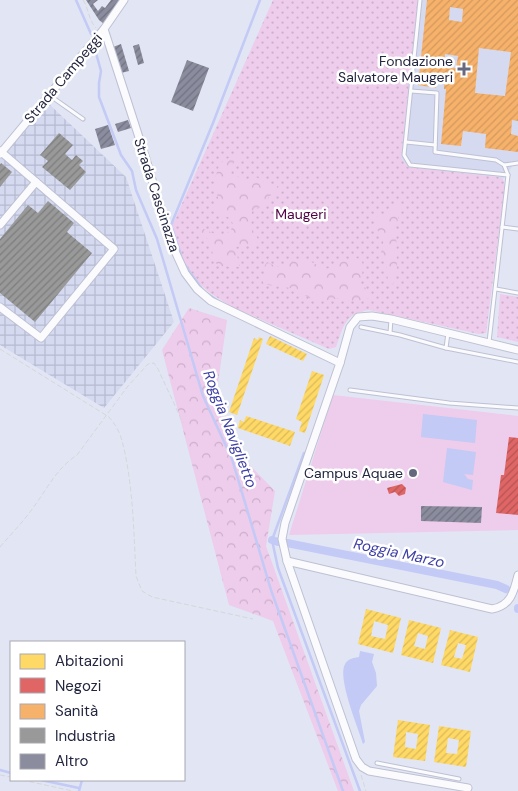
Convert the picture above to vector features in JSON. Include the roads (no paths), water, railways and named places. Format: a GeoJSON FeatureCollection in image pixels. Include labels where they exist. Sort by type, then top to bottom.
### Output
{"type":"FeatureCollection","features":[{"type":"Feature","properties":{"kind":"street","name":"Strada Campeggi"},"geometry":{"type":"LineString","coordinates":[[1,152],[104,29],[124,0]]}},
{"type":"Feature","properties":{"kind":"street","name":"Strada Cascinazza"},"geometry":{"type":"LineString","coordinates":[[104,29],[169,238],[185,273],[197,289],[212,301],[340,363]]}},
{"type":"Feature","properties":{"kind":"street"},"geometry":{"type":"LineString","coordinates":[[0,307],[41,338],[114,249],[1,152]]}},
{"type":"Feature","properties":{"kind":"street"},"geometry":{"type":"LineString","coordinates":[[0,225],[36,182]]}},
{"type":"Feature","properties":{"kind":"street"},"geometry":{"type":"LineString","coordinates":[[468,788],[369,771],[362,767],[356,759],[287,561],[282,539],[285,522],[340,363],[350,327],[358,317],[372,316],[391,319],[518,350]]}},
{"type":"Feature","properties":{"kind":"street"},"geometry":{"type":"LineString","coordinates":[[287,561],[492,609],[502,608],[514,591],[518,575]]}},
{"type":"Feature","properties":{"kind":"lane"},"geometry":{"type":"LineString","coordinates":[[420,0],[404,155],[410,165],[508,175]]}},
{"type":"Feature","properties":{"kind":"lane"},"geometry":{"type":"LineString","coordinates":[[411,91],[437,93],[435,152],[496,160],[504,165],[518,164]]}},
{"type":"Feature","properties":{"kind":"lane"},"geometry":{"type":"LineString","coordinates":[[49,95],[83,119]]}},
{"type":"Feature","properties":{"kind":"lane"},"geometry":{"type":"LineString","coordinates":[[406,142],[435,144]]}},
{"type":"Feature","properties":{"kind":"lane"},"geometry":{"type":"LineString","coordinates":[[489,343],[508,175],[504,165]]}},
{"type":"Feature","properties":{"kind":"lane"},"geometry":{"type":"LineString","coordinates":[[502,227],[518,229]]}},
{"type":"Feature","properties":{"kind":"lane"},"geometry":{"type":"LineString","coordinates":[[496,289],[518,293]]}},
{"type":"Feature","properties":{"kind":"lane"},"geometry":{"type":"LineString","coordinates":[[390,333],[391,319]]}},
{"type":"Feature","properties":{"kind":"lane"},"geometry":{"type":"LineString","coordinates":[[361,327],[446,348],[518,362]]}},
{"type":"Feature","properties":{"kind":"lane"},"geometry":{"type":"LineString","coordinates":[[446,348],[448,333]]}},
{"type":"Feature","properties":{"kind":"lane"},"geometry":{"type":"LineString","coordinates":[[350,390],[518,408]]}},
{"type":"Feature","properties":{"kind":"lane"},"geometry":{"type":"LineString","coordinates":[[377,763],[459,779]]}},
{"type":"Feature","properties":{"kind":"lane"},"geometry":{"type":"LineString","coordinates":[[394,775],[396,766]]}},
{"type":"Feature","properties":{"kind":"water"},"geometry":{"type":"Polygon","coordinates":[[[423,414],[477,420],[475,443],[421,437],[423,414]]]}},
{"type":"Feature","properties":{"kind":"water"},"geometry":{"type":"Polygon","coordinates":[[[447,448],[476,452],[473,475],[464,474],[468,479],[473,480],[472,490],[443,482],[447,448]]]}},
{"type":"Feature","properties":{"kind":"water"},"geometry":{"type":"Polygon","coordinates":[[[360,651],[374,654],[372,662],[376,673],[377,686],[361,705],[359,711],[365,742],[363,744],[346,691],[343,671],[346,662],[359,657],[360,651]]]}},
{"type":"Feature","properties":{"kind":"waterway","name":"Roggia Naviglietto"},"geometry":{"type":"LineString","coordinates":[[76,0],[91,34]]}},
{"type":"Feature","properties":{"kind":"waterway"},"geometry":{"type":"LineString","coordinates":[[181,255],[171,225],[213,123],[260,0]]}},
{"type":"Feature","properties":{"kind":"waterway","name":"Roggia Naviglietto"},"geometry":{"type":"LineString","coordinates":[[94,46],[101,71],[99,97],[121,155],[132,171],[136,190],[157,239],[203,396],[232,459],[271,590],[343,791]]}},
{"type":"Feature","properties":{"kind":"waterway"},"geometry":{"type":"LineString","coordinates":[[185,265],[202,289]]}},
{"type":"Feature","properties":{"kind":"waterway"},"geometry":{"type":"LineString","coordinates":[[208,294],[220,302]]}},
{"type":"Feature","properties":{"kind":"waterway"},"geometry":{"type":"LineString","coordinates":[[304,453],[272,540],[278,568],[360,791]]}},
{"type":"Feature","properties":{"kind":"waterway","name":"Roggia Marzo"},"geometry":{"type":"LineString","coordinates":[[272,540],[278,542]]}},
{"type":"Feature","properties":{"kind":"waterway","name":"Roggia Marzo"},"geometry":{"type":"LineString","coordinates":[[287,543],[497,585],[506,589]]}},
{"type":"Feature","properties":{"kind":"waterway"},"geometry":{"type":"LineString","coordinates":[[0,770],[10,773]]}},
{"type":"Feature","properties":{"kind":"waterway"},"geometry":{"type":"LineString","coordinates":[[46,781],[79,788]]}},
{"type":"Feature","properties":{"kind":"waterway"},"geometry":{"type":"LineString","coordinates":[[79,791],[82,781]]}},
{"type":"Feature","properties":{"kind":"place","name":"Fondazione Salvatore Maugeri"},"geometry":{"type":"Point","coordinates":[464,69]}},
{"type":"Feature","properties":{"kind":"place","name":"Campus Aquae"},"geometry":{"type":"Point","coordinates":[413,473]}},
{"type":"Feature","properties":{"kind":"park label","name":"Maugeri"},"geometry":{"type":"Point","coordinates":[301,214]}}]}
